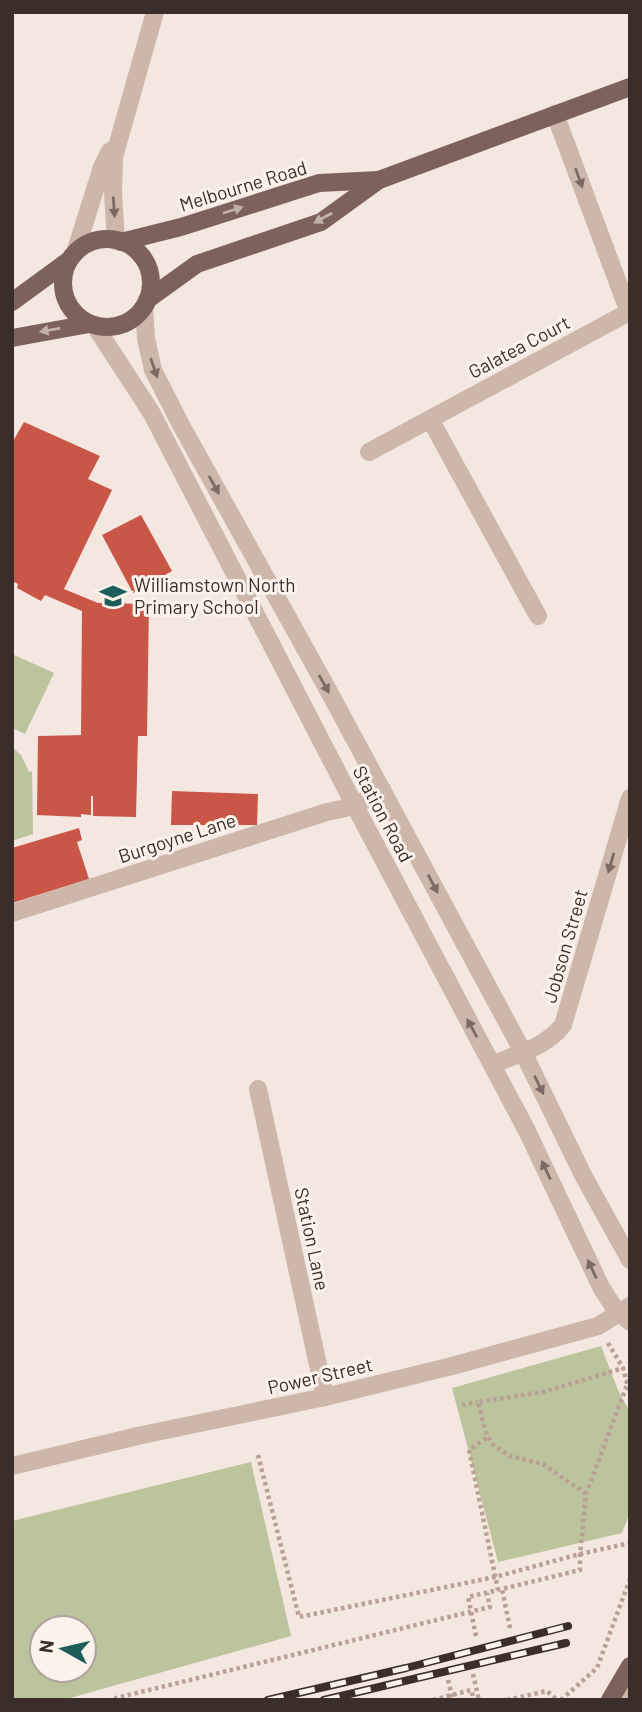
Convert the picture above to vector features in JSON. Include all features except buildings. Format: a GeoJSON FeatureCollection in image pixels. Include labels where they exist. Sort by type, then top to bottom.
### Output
{"type":"FeatureCollection","features":[{"type":"Feature","properties":{"kind":"main road","name":"Melbourne Road"},"geometry":{"type":"LineString","coordinates":[[146,303],[197,264],[321,222],[379,180],[630,87]]}},
{"type":"Feature","properties":{"kind":"main road","name":"Melbourne Road"},"geometry":{"type":"LineString","coordinates":[[118,242],[181,228],[319,183],[379,180]]}},
{"type":"Feature","properties":{"kind":"main road"},"geometry":{"type":"LineString","coordinates":[[12,302],[94,242],[118,242],[134,250],[148,269],[150,285],[146,303],[127,323],[111,327],[92,325],[12,338]]}},
{"type":"Feature","properties":{"kind":"main road"},"geometry":{"type":"LineString","coordinates":[[73,256],[63,276],[64,295],[74,312],[92,325]]}},
{"type":"Feature","properties":{"kind":"main road"},"geometry":{"type":"LineString","coordinates":[[610,1699],[630,1666]]}},
{"type":"Feature","properties":{"kind":"street"},"geometry":{"type":"LineString","coordinates":[[118,242],[113,171],[122,126],[155,12]]}},
{"type":"Feature","properties":{"kind":"street"},"geometry":{"type":"LineString","coordinates":[[555,114],[629,314]]}},
{"type":"Feature","properties":{"kind":"street"},"geometry":{"type":"LineString","coordinates":[[73,256],[102,167],[122,126]]}},
{"type":"Feature","properties":{"kind":"street","name":"Station Road"},"geometry":{"type":"LineString","coordinates":[[146,303],[146,338],[153,370],[523,1052],[584,1177],[630,1260]]}},
{"type":"Feature","properties":{"kind":"street","name":"Galatea Court"},"geometry":{"type":"LineString","coordinates":[[369,452],[629,314]]}},
{"type":"Feature","properties":{"kind":"street","name":"Station Road"},"geometry":{"type":"LineString","coordinates":[[92,325],[151,412],[527,1131],[601,1287],[626,1314]]}},
{"type":"Feature","properties":{"kind":"street"},"geometry":{"type":"LineString","coordinates":[[430,419],[538,616]]}},
{"type":"Feature","properties":{"kind":"street","name":"Burgoyne Lane"},"geometry":{"type":"LineString","coordinates":[[12,913],[327,812],[355,806],[382,789]]}},
{"type":"Feature","properties":{"kind":"street","name":"Jobson Street"},"geometry":{"type":"LineString","coordinates":[[492,1065],[554,1037],[564,1025],[630,797]]}},
{"type":"Feature","properties":{"kind":"street","name":"Station Lane"},"geometry":{"type":"LineString","coordinates":[[258,1089],[325,1397]]}},
{"type":"Feature","properties":{"kind":"street","name":"Power Street"},"geometry":{"type":"LineString","coordinates":[[12,1466],[452,1366],[598,1326],[626,1314]]}},
{"type":"Feature","properties":{"kind":"street"},"geometry":{"type":"LineString","coordinates":[[610,1699],[630,1692]]}},
{"type":"Feature","properties":{"kind":"path"},"geometry":{"type":"LineString","coordinates":[[598,1326],[623,1368],[630,1394]]}},
{"type":"Feature","properties":{"kind":"path"},"geometry":{"type":"LineString","coordinates":[[462,1405],[542,1392],[623,1368]]}},
{"type":"Feature","properties":{"kind":"path"},"geometry":{"type":"LineString","coordinates":[[510,1629],[502,1589],[580,1570],[586,1493],[625,1383],[630,1377]]}},
{"type":"Feature","properties":{"kind":"path"},"geometry":{"type":"LineString","coordinates":[[478,1402],[492,1444],[510,1456],[543,1464],[586,1493]]}},
{"type":"Feature","properties":{"kind":"path"},"geometry":{"type":"LineString","coordinates":[[476,1636],[468,1597],[498,1590],[469,1450],[488,1436]]}},
{"type":"Feature","properties":{"kind":"path"},"geometry":{"type":"LineString","coordinates":[[258,1455],[299,1617],[495,1577],[630,1543]]}},
{"type":"Feature","properties":{"kind":"path"},"geometry":{"type":"LineString","coordinates":[[507,1700],[547,1690],[559,1700],[597,1668],[630,1579]]}},
{"type":"Feature","properties":{"kind":"path"},"geometry":{"type":"LineString","coordinates":[[117,1700],[116,1698],[490,1607],[487,1593]]}},
{"type":"Feature","properties":{"kind":"path"},"geometry":{"type":"LineString","coordinates":[[473,1674],[477,1700]]}},
{"type":"Feature","properties":{"kind":"path"},"geometry":{"type":"LineString","coordinates":[[448,1680],[453,1700]]}},
{"type":"Feature","properties":{"kind":"path"},"geometry":{"type":"LineString","coordinates":[[433,1700],[471,1690],[477,1700]]}},
{"type":"Feature","properties":{"kind":"green space"},"geometry":{"type":"Polygon","coordinates":[[[12,654],[54,673],[25,734],[12,728],[12,654]]]}},
{"type":"Feature","properties":{"kind":"green space"},"geometry":{"type":"Polygon","coordinates":[[[12,747],[21,755],[29,772],[32,771],[33,834],[12,841],[12,747]]]}},
{"type":"Feature","properties":{"kind":"green space"},"geometry":{"type":"Polygon","coordinates":[[[601,1346],[618,1390],[630,1412],[630,1512],[622,1533],[498,1562],[452,1388],[601,1346]]]}},
{"type":"Feature","properties":{"kind":"green space"},"geometry":{"type":"Polygon","coordinates":[[[251,1462],[291,1636],[63,1700],[12,1700],[12,1521],[251,1462]]]}},
{"type":"Feature","properties":{"kind":"railway"},"geometry":{"type":"LineString","coordinates":[[268,1700],[568,1626]]}},
{"type":"Feature","properties":{"kind":"railway"},"geometry":{"type":"LineString","coordinates":[[324,1700],[566,1643]]}},
{"type":"Feature","properties":{"kind":"place","name":"Williamstown North Primary School"},"geometry":{"type":"Point","coordinates":[113,596]}}]}
